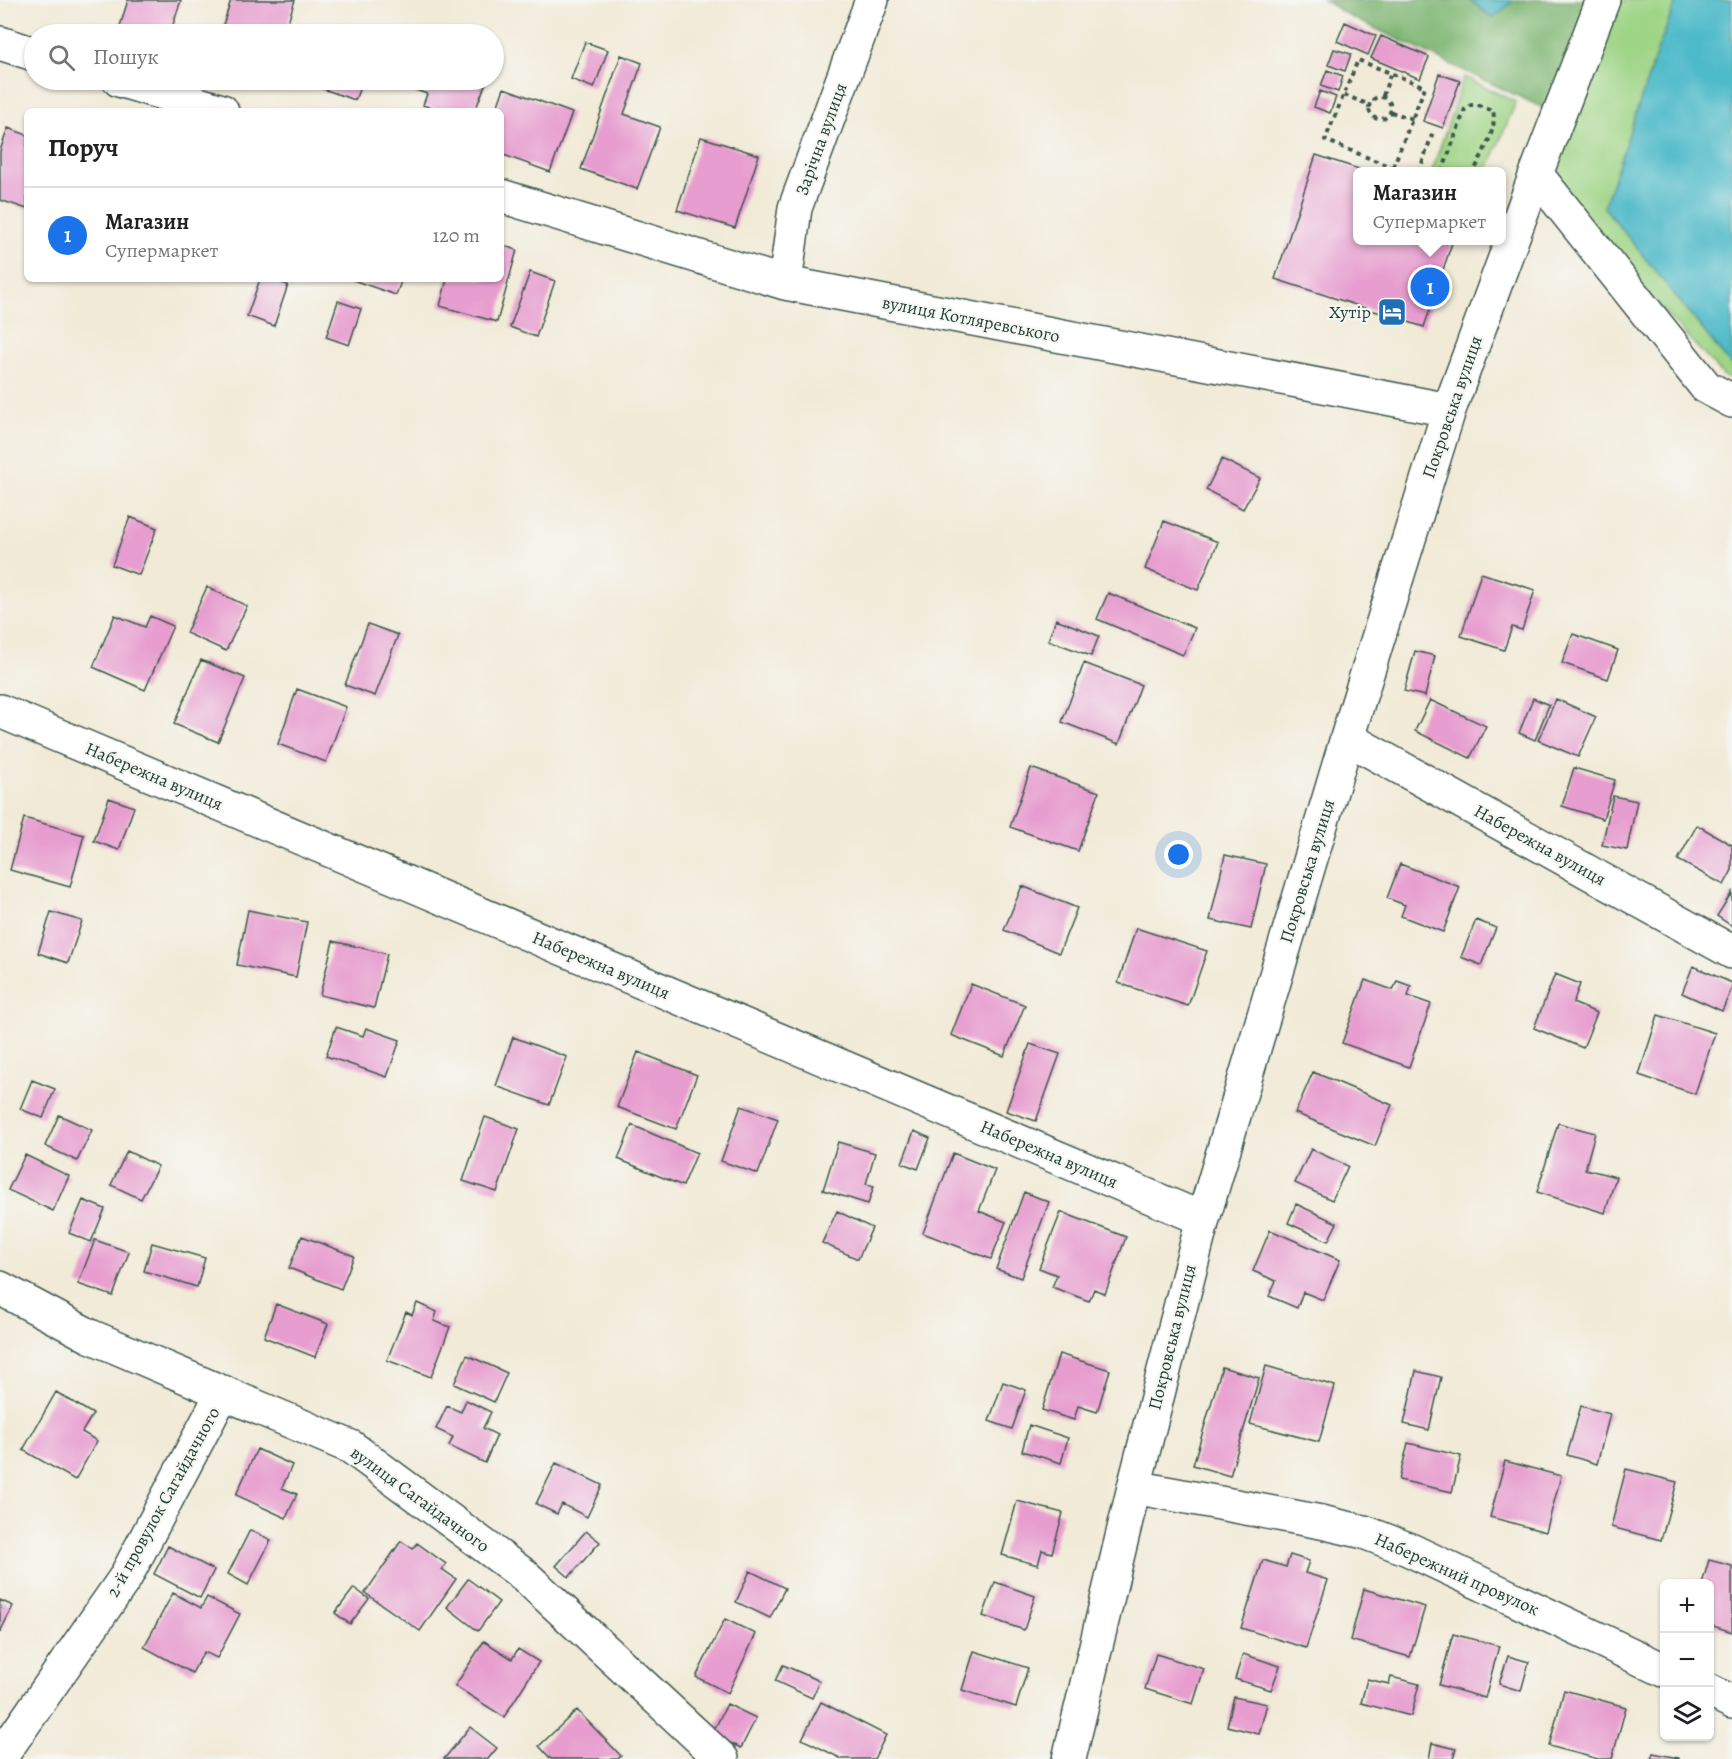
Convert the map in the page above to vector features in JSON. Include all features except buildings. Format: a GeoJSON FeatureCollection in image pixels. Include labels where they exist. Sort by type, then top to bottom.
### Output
{"type":"FeatureCollection","features":[{"type":"Feature","properties":{"kind":"street","name":"Зарічна вулиця"},"geometry":{"type":"LineString","coordinates":[[785,283],[795,208],[872,0]]}},
{"type":"Feature","properties":{"kind":"street","name":"Покровська вулиця"},"geometry":{"type":"LineString","coordinates":[[1069,1759],[1134,1487],[1203,1219],[1347,738],[1449,410],[1603,0]]}},
{"type":"Feature","properties":{"kind":"street"},"geometry":{"type":"LineString","coordinates":[[0,43],[24,51]]}},
{"type":"Feature","properties":{"kind":"street"},"geometry":{"type":"LineString","coordinates":[[152,90],[212,108]]}},
{"type":"Feature","properties":{"kind":"street"},"geometry":{"type":"LineString","coordinates":[[1536,174],[1706,387],[1732,401]]}},
{"type":"Feature","properties":{"kind":"street","name":"вулиця Котляревського"},"geometry":{"type":"LineString","coordinates":[[504,197],[785,283],[1449,410]]}},
{"type":"Feature","properties":{"kind":"street","name":"Набережна вулиця"},"geometry":{"type":"LineString","coordinates":[[0,711],[1203,1219]]}},
{"type":"Feature","properties":{"kind":"street","name":"Набережна вулиця"},"geometry":{"type":"LineString","coordinates":[[1347,738],[1732,952]]}},
{"type":"Feature","properties":{"kind":"street","name":"вулиця Сагайдачного"},"geometry":{"type":"LineString","coordinates":[[0,1288],[90,1336],[351,1447],[524,1575],[722,1759]]}},
{"type":"Feature","properties":{"kind":"street","name":"2-й провулок Сагайдачного"},"geometry":{"type":"LineString","coordinates":[[0,1758],[125,1578],[223,1392]]}},
{"type":"Feature","properties":{"kind":"street","name":"Набережний провулок"},"geometry":{"type":"LineString","coordinates":[[1134,1487],[1364,1532],[1408,1549],[1660,1668]]}},
{"type":"Feature","properties":{"kind":"street"},"geometry":{"type":"LineString","coordinates":[[1714,1693],[1732,1702]]}},
{"type":"Feature","properties":{"kind":"path"},"geometry":{"type":"LineString","coordinates":[[1358,60],[1391,72],[1425,87],[1393,167],[1325,140],[1358,60]]}},
{"type":"Feature","properties":{"kind":"path"},"geometry":{"type":"LineString","coordinates":[[1383,96],[1391,72]]}},
{"type":"Feature","properties":{"kind":"path"},"geometry":{"type":"LineString","coordinates":[[1344,95],[1370,105]]}},
{"type":"Feature","properties":{"kind":"path"},"geometry":{"type":"LineString","coordinates":[[1383,96],[1389,100],[1391,112],[1387,117],[1376,118],[1371,114],[1370,105],[1375,97],[1383,96]]}},
{"type":"Feature","properties":{"kind":"path"},"geometry":{"type":"LineString","coordinates":[[1443,167],[1465,109],[1474,104],[1493,111],[1494,116],[1492,131],[1476,167]]}},
{"type":"Feature","properties":{"kind":"path"},"geometry":{"type":"LineString","coordinates":[[1391,112],[1413,119]]}},
{"type":"Feature","properties":{"kind":"path"},"geometry":{"type":"LineString","coordinates":[[1420,167],[1433,132]]}},
{"type":"Feature","properties":{"kind":"green space"},"geometry":{"type":"Polygon","coordinates":[[[1323,0],[1470,0],[1493,18],[1514,0],[1603,0],[1558,115],[1351,17],[1323,0]]]}},
{"type":"Feature","properties":{"kind":"green space"},"geometry":{"type":"Polygon","coordinates":[[[1603,0],[1677,0],[1604,207],[1732,366],[1732,379],[1725,377],[1536,174],[1603,0]]]}},
{"type":"Feature","properties":{"kind":"green space"},"geometry":{"type":"Polygon","coordinates":[[[1464,77],[1516,102],[1489,167],[1433,167],[1464,77]]]}},
{"type":"Feature","properties":{"kind":"water"},"geometry":{"type":"Polygon","coordinates":[[[1470,0],[1514,0],[1493,18],[1470,0]]]}},
{"type":"Feature","properties":{"kind":"water"},"geometry":{"type":"Polygon","coordinates":[[[1677,0],[1732,0],[1732,366],[1604,207],[1677,0]]]}},
{"type":"Feature","properties":{"kind":"place","name":"Магазин"},"geometry":{"type":"Point","coordinates":[1430,287]}},
{"type":"Feature","properties":{"kind":"place","name":"Хутір"},"geometry":{"type":"Point","coordinates":[1392,312]}}]}
